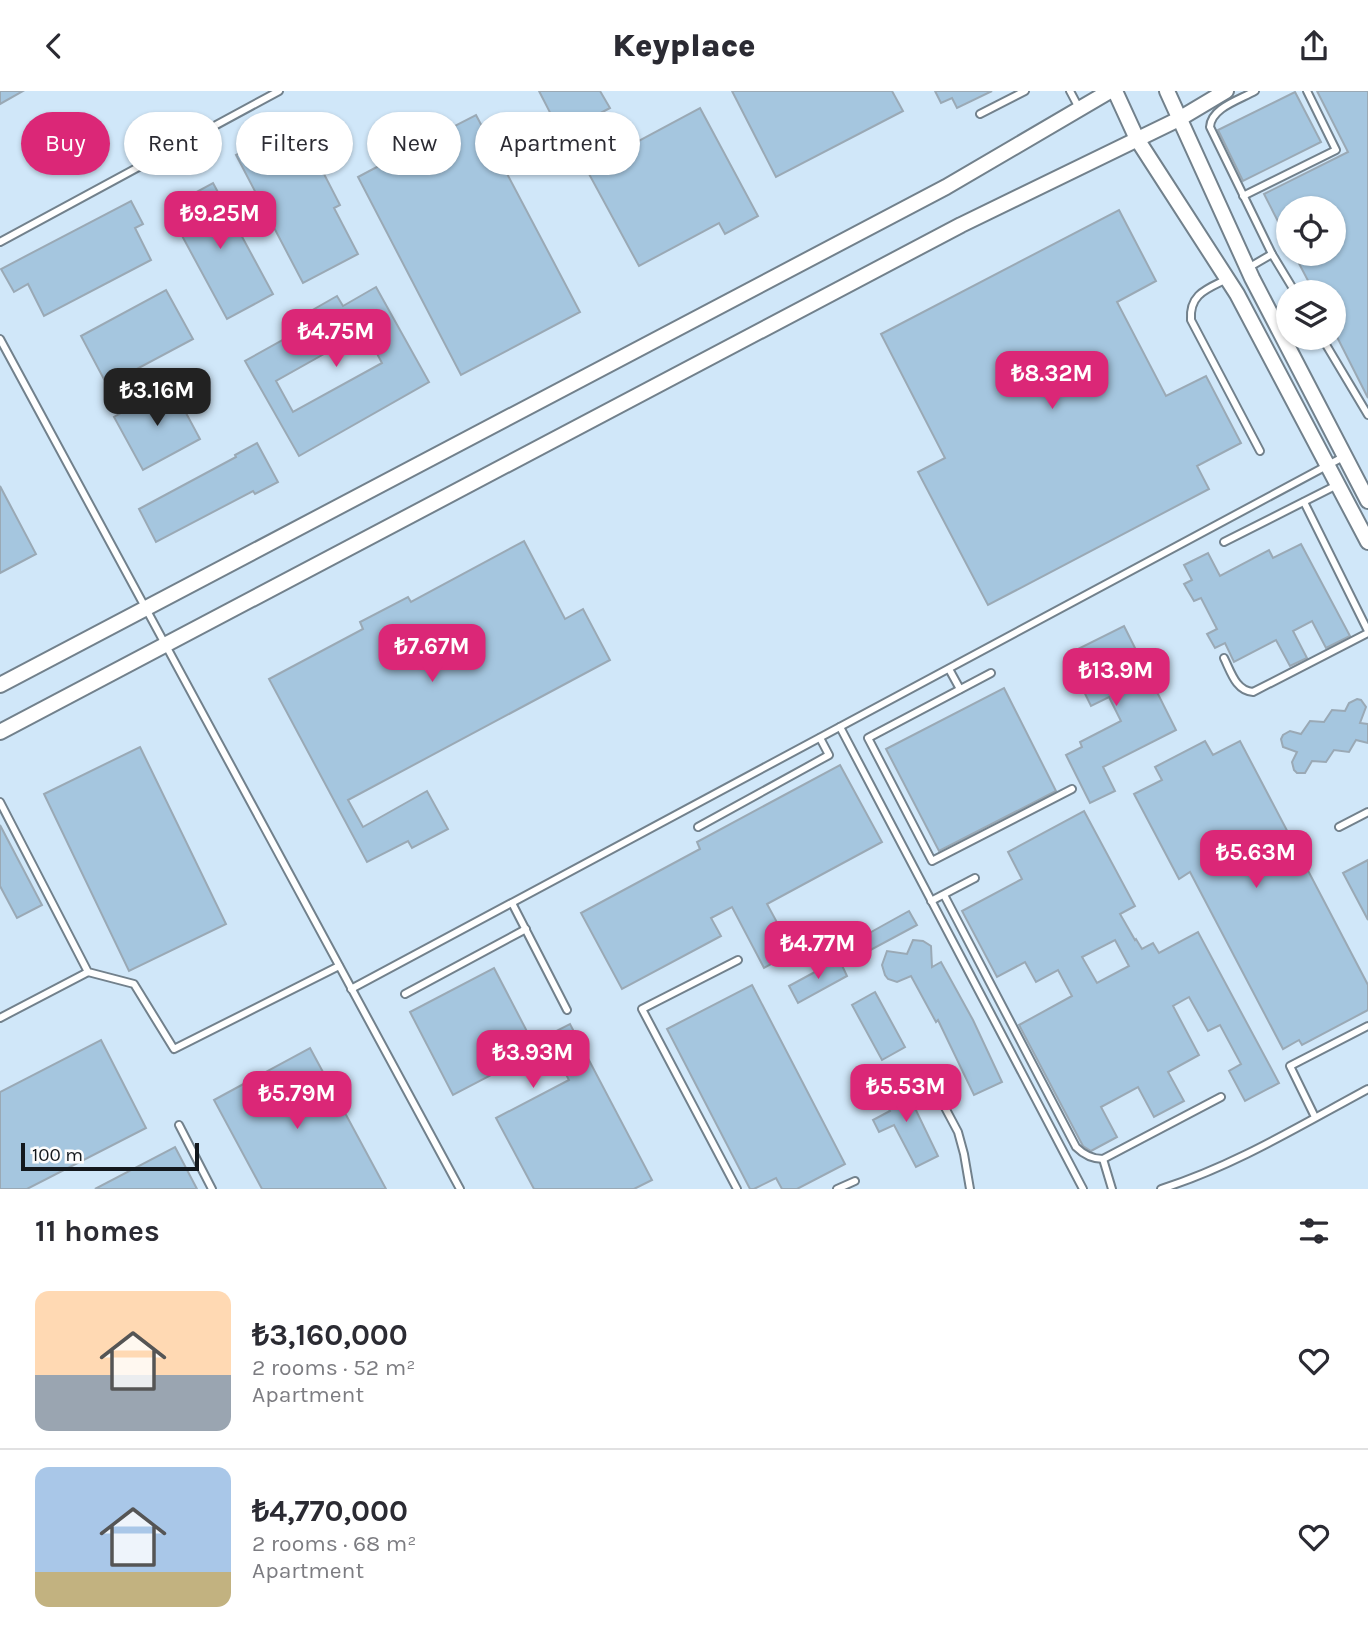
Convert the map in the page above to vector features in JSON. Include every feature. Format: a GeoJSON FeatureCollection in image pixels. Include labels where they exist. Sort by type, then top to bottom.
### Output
{"type":"FeatureCollection","features":[{"type":"Feature","properties":{"kind":"street"},"geometry":{"type":"LineString","coordinates":[[0,685],[946,187],[1113,91],[1137,139],[1227,279],[1368,542]]}},
{"type":"Feature","properties":{"kind":"street"},"geometry":{"type":"LineString","coordinates":[[1167,91],[1248,268],[1368,501]]}},
{"type":"Feature","properties":{"kind":"street"},"geometry":{"type":"LineString","coordinates":[[0,732],[961,225],[1179,120],[1226,91]]}},
{"type":"Feature","properties":{"kind":"lane"},"geometry":{"type":"LineString","coordinates":[[0,242],[279,91]]}},
{"type":"Feature","properties":{"kind":"lane"},"geometry":{"type":"LineString","coordinates":[[980,114],[1024,91]]}},
{"type":"Feature","properties":{"kind":"lane"},"geometry":{"type":"LineString","coordinates":[[1070,91],[1080,109]]}},
{"type":"Feature","properties":{"kind":"lane"},"geometry":{"type":"LineString","coordinates":[[1255,91],[1217,112],[1210,123],[1243,196],[1288,280]]}},
{"type":"Feature","properties":{"kind":"lane"},"geometry":{"type":"LineString","coordinates":[[1243,196],[1336,150],[1307,91]]}},
{"type":"Feature","properties":{"kind":"lane"},"geometry":{"type":"LineString","coordinates":[[1248,268],[1272,254]]}},
{"type":"Feature","properties":{"kind":"lane"},"geometry":{"type":"LineString","coordinates":[[1227,279],[1198,294],[1191,308],[1191,320],[1260,451]]}},
{"type":"Feature","properties":{"kind":"lane"},"geometry":{"type":"LineString","coordinates":[[0,339],[460,1189]]}},
{"type":"Feature","properties":{"kind":"lane"},"geometry":{"type":"LineString","coordinates":[[1329,350],[1368,415]]}},
{"type":"Feature","properties":{"kind":"lane"},"geometry":{"type":"LineString","coordinates":[[351,989],[1345,456]]}},
{"type":"Feature","properties":{"kind":"lane"},"geometry":{"type":"LineString","coordinates":[[1224,541],[1337,485]]}},
{"type":"Feature","properties":{"kind":"lane"},"geometry":{"type":"LineString","coordinates":[[1224,658],[1238,686],[1253,692],[1368,632],[1304,502]]}},
{"type":"Feature","properties":{"kind":"lane"},"geometry":{"type":"LineString","coordinates":[[949,669],[960,689]]}},
{"type":"Feature","properties":{"kind":"lane"},"geometry":{"type":"LineString","coordinates":[[991,673],[868,738],[932,861],[1072,789]]}},
{"type":"Feature","properties":{"kind":"lane"},"geometry":{"type":"LineString","coordinates":[[840,727],[1083,1189]]}},
{"type":"Feature","properties":{"kind":"lane"},"geometry":{"type":"LineString","coordinates":[[698,827],[828,755],[820,738]]}},
{"type":"Feature","properties":{"kind":"lane"},"geometry":{"type":"LineString","coordinates":[[0,802],[88,972]]}},
{"type":"Feature","properties":{"kind":"lane"},"geometry":{"type":"LineString","coordinates":[[1339,827],[1368,812]]}},
{"type":"Feature","properties":{"kind":"lane"},"geometry":{"type":"LineString","coordinates":[[931,901],[975,878]]}},
{"type":"Feature","properties":{"kind":"lane"},"geometry":{"type":"LineString","coordinates":[[944,895],[1076,1147],[1087,1156],[1103,1159],[1221,1097]]}},
{"type":"Feature","properties":{"kind":"lane"},"geometry":{"type":"LineString","coordinates":[[512,903],[567,1010]]}},
{"type":"Feature","properties":{"kind":"lane"},"geometry":{"type":"LineString","coordinates":[[405,994],[526,929]]}},
{"type":"Feature","properties":{"kind":"lane"},"geometry":{"type":"LineString","coordinates":[[737,1189],[642,1009],[738,960]]}},
{"type":"Feature","properties":{"kind":"lane"},"geometry":{"type":"LineString","coordinates":[[0,1018],[88,972],[134,984],[174,1049],[339,966]]}},
{"type":"Feature","properties":{"kind":"lane"},"geometry":{"type":"LineString","coordinates":[[1315,1117],[1290,1066],[1368,1026]]}},
{"type":"Feature","properties":{"kind":"lane"},"geometry":{"type":"LineString","coordinates":[[925,1070],[958,1132],[970,1189]]}},
{"type":"Feature","properties":{"kind":"lane"},"geometry":{"type":"LineString","coordinates":[[1161,1189],[1184,1182],[1242,1156],[1368,1089]]}},
{"type":"Feature","properties":{"kind":"lane"},"geometry":{"type":"LineString","coordinates":[[179,1125],[212,1189]]}},
{"type":"Feature","properties":{"kind":"lane"},"geometry":{"type":"LineString","coordinates":[[1103,1159],[1112,1189]]}},
{"type":"Feature","properties":{"kind":"lane"},"geometry":{"type":"LineString","coordinates":[[837,1189],[855,1181]]}},
{"type":"Feature","properties":{"kind":"shaded area"},"geometry":{"type":"Polygon","coordinates":[[[0,91],[1368,91],[1368,1189],[0,1189],[0,91]]]}},
{"type":"Feature","properties":{"kind":"building"},"geometry":{"type":"Polygon","coordinates":[[[0,91],[23,91],[0,104],[0,91]]]}},
{"type":"Feature","properties":{"kind":"building"},"geometry":{"type":"Polygon","coordinates":[[[539,91],[600,91],[610,108],[602,112],[550,112],[539,91]]]}},
{"type":"Feature","properties":{"kind":"building"},"geometry":{"type":"Polygon","coordinates":[[[732,91],[892,91],[903,111],[776,177],[732,91]]]}},
{"type":"Feature","properties":{"kind":"building"},"geometry":{"type":"Polygon","coordinates":[[[935,91],[992,91],[957,108],[952,98],[941,103],[935,91]]]}},
{"type":"Feature","properties":{"kind":"building"},"geometry":{"type":"Polygon","coordinates":[[[1317,91],[1368,91],[1368,398],[1344,350],[1346,350],[1346,280],[1308,280],[1300,266],[1346,266],[1346,196],[1276,196],[1276,218],[1264,194],[1348,152],[1317,91]]]}},
{"type":"Feature","properties":{"kind":"building"},"geometry":{"type":"Polygon","coordinates":[[[1295,92],[1321,142],[1243,181],[1218,130],[1295,92]]]}},
{"type":"Feature","properties":{"kind":"building"},"geometry":{"type":"Polygon","coordinates":[[[700,108],[758,216],[725,234],[719,223],[639,266],[590,175],[640,175],[640,140],[700,108]]]}},
{"type":"Feature","properties":{"kind":"building"},"geometry":{"type":"Polygon","coordinates":[[[475,116],[475,175],[508,175],[580,312],[461,375],[358,177],[367,172],[367,175],[461,175],[461,123],[475,116]]]}},
{"type":"Feature","properties":{"kind":"building"},"geometry":{"type":"Polygon","coordinates":[[[246,175],[325,175],[340,205],[334,208],[358,254],[303,283],[246,175]]]}},
{"type":"Feature","properties":{"kind":"building"},"geometry":{"type":"Polygon","coordinates":[[[213,183],[273,294],[227,319],[167,208],[213,183]]]}},
{"type":"Feature","properties":{"kind":"building"},"geometry":{"type":"Polygon","coordinates":[[[131,201],[143,224],[135,228],[151,260],[44,316],[28,284],[14,292],[1,269],[131,201]]]}},
{"type":"Feature","properties":{"kind":"building"},"geometry":{"type":"Polygon","coordinates":[[[1119,210],[1156,281],[1117,302],[1166,396],[1206,376],[1241,443],[1197,466],[1209,489],[988,605],[918,472],[945,458],[881,334],[1119,210]]]}},
{"type":"Feature","properties":{"kind":"building"},"geometry":{"type":"Polygon","coordinates":[[[376,287],[429,382],[299,456],[245,361],[295,333],[290,323],[337,296],[343,306],[376,287]],[[365,331],[276,381],[293,412],[382,363],[365,331]]]}},
{"type":"Feature","properties":{"kind":"building"},"geometry":{"type":"Polygon","coordinates":[[[166,290],[193,339],[107,385],[81,336],[166,290]]]}},
{"type":"Feature","properties":{"kind":"building"},"geometry":{"type":"Polygon","coordinates":[[[171,385],[200,439],[143,470],[114,417],[171,385]]]}},
{"type":"Feature","properties":{"kind":"building"},"geometry":{"type":"Polygon","coordinates":[[[257,443],[278,482],[255,494],[253,491],[156,542],[139,509],[257,443]]]}},
{"type":"Feature","properties":{"kind":"building"},"geometry":{"type":"Polygon","coordinates":[[[0,486],[36,554],[0,573],[0,486]]]}},
{"type":"Feature","properties":{"kind":"building"},"geometry":{"type":"Polygon","coordinates":[[[524,541],[565,619],[583,609],[610,660],[348,800],[363,827],[427,791],[448,829],[412,848],[408,841],[367,862],[269,679],[363,629],[360,622],[408,597],[411,602],[524,541]]]}},
{"type":"Feature","properties":{"kind":"building"},"geometry":{"type":"Polygon","coordinates":[[[1301,544],[1350,636],[1326,648],[1312,621],[1293,631],[1307,658],[1290,666],[1276,640],[1234,662],[1225,643],[1215,648],[1207,634],[1217,629],[1201,598],[1194,601],[1184,584],[1192,580],[1184,565],[1208,553],[1220,576],[1269,550],[1273,558],[1301,544]]]}},
{"type":"Feature","properties":{"kind":"building"},"geometry":{"type":"Polygon","coordinates":[[[1124,626],[1176,730],[1103,767],[1115,791],[1090,803],[1066,755],[1082,747],[1080,742],[1121,721],[1109,697],[1091,706],[1066,655],[1124,626]]]}},
{"type":"Feature","properties":{"kind":"building"},"geometry":{"type":"Polygon","coordinates":[[[1004,688],[1056,791],[939,851],[886,749],[1004,688]]]}},
{"type":"Feature","properties":{"kind":"building"},"geometry":{"type":"Polygon","coordinates":[[[1357,699],[1366,707],[1360,723],[1368,724],[1368,743],[1356,740],[1349,752],[1334,750],[1326,762],[1312,761],[1305,773],[1297,773],[1292,762],[1297,752],[1283,747],[1283,735],[1290,731],[1301,734],[1310,721],[1324,722],[1332,710],[1345,711],[1349,703],[1357,699]]]}},
{"type":"Feature","properties":{"kind":"building"},"geometry":{"type":"Polygon","coordinates":[[[1205,741],[1213,755],[1240,741],[1368,985],[1368,1010],[1302,1045],[1299,1040],[1283,1049],[1190,872],[1179,879],[1134,794],[1162,780],[1155,767],[1205,741]]]}},
{"type":"Feature","properties":{"kind":"building"},"geometry":{"type":"Polygon","coordinates":[[[140,747],[226,924],[129,971],[44,794],[140,747]]]}},
{"type":"Feature","properties":{"kind":"building"},"geometry":{"type":"Polygon","coordinates":[[[840,765],[882,842],[767,904],[793,952],[764,968],[732,907],[711,918],[721,936],[622,989],[581,913],[700,849],[697,842],[840,765]]]}},
{"type":"Feature","properties":{"kind":"building"},"geometry":{"type":"Polygon","coordinates":[[[1084,811],[1135,906],[1120,914],[1135,940],[1142,949],[1153,943],[1159,953],[1198,932],[1279,1083],[1245,1101],[1229,1071],[1241,1064],[1220,1025],[1208,1031],[1189,997],[1173,1006],[1199,1055],[1168,1072],[1184,1101],[1154,1117],[1138,1087],[1101,1107],[1117,1137],[1091,1151],[1083,1146],[1019,1025],[1072,996],[1058,970],[1036,982],[1025,962],[997,977],[962,911],[1022,879],[1008,852],[1084,811]],[[1115,940],[1082,957],[1097,983],[1129,966],[1115,940]]]}},
{"type":"Feature","properties":{"kind":"building"},"geometry":{"type":"Polygon","coordinates":[[[0,825],[42,905],[17,918],[0,886],[0,825]]]}},
{"type":"Feature","properties":{"kind":"building"},"geometry":{"type":"Polygon","coordinates":[[[1368,860],[1368,920],[1343,873],[1368,860]]]}},
{"type":"Feature","properties":{"kind":"building"},"geometry":{"type":"Polygon","coordinates":[[[909,911],[917,925],[865,953],[855,941],[909,911]]]}},
{"type":"Feature","properties":{"kind":"building"},"geometry":{"type":"Polygon","coordinates":[[[913,940],[923,941],[931,946],[932,967],[941,962],[973,1020],[1002,1082],[974,1095],[938,1020],[936,1022],[911,976],[897,982],[885,975],[882,965],[887,951],[907,954],[913,940]]]}},
{"type":"Feature","properties":{"kind":"building"},"geometry":{"type":"Polygon","coordinates":[[[839,959],[847,976],[798,1003],[789,986],[839,959]]]}},
{"type":"Feature","properties":{"kind":"building"},"geometry":{"type":"Polygon","coordinates":[[[494,968],[533,1043],[570,1024],[652,1180],[634,1189],[534,1189],[496,1118],[569,1080],[550,1044],[453,1095],[410,1012],[494,968]]]}},
{"type":"Feature","properties":{"kind":"building"},"geometry":{"type":"Polygon","coordinates":[[[752,985],[845,1164],[797,1189],[782,1189],[776,1178],[750,1189],[667,1029],[752,985]]]}},
{"type":"Feature","properties":{"kind":"building"},"geometry":{"type":"Polygon","coordinates":[[[875,992],[905,1047],[882,1060],[852,1005],[875,992]]]}},
{"type":"Feature","properties":{"kind":"building"},"geometry":{"type":"Polygon","coordinates":[[[101,1040],[146,1128],[27,1189],[0,1189],[0,1092],[101,1040]]]}},
{"type":"Feature","properties":{"kind":"building"},"geometry":{"type":"Polygon","coordinates":[[[310,1048],[386,1189],[262,1189],[214,1100],[310,1048]]]}},
{"type":"Feature","properties":{"kind":"building"},"geometry":{"type":"Polygon","coordinates":[[[901,1079],[938,1156],[916,1167],[894,1125],[879,1132],[873,1120],[890,1111],[882,1097],[888,1094],[885,1087],[901,1079]]]}},
{"type":"Feature","properties":{"kind":"building"},"geometry":{"type":"Polygon","coordinates":[[[175,1147],[197,1189],[95,1189],[175,1147]]]}}]}
